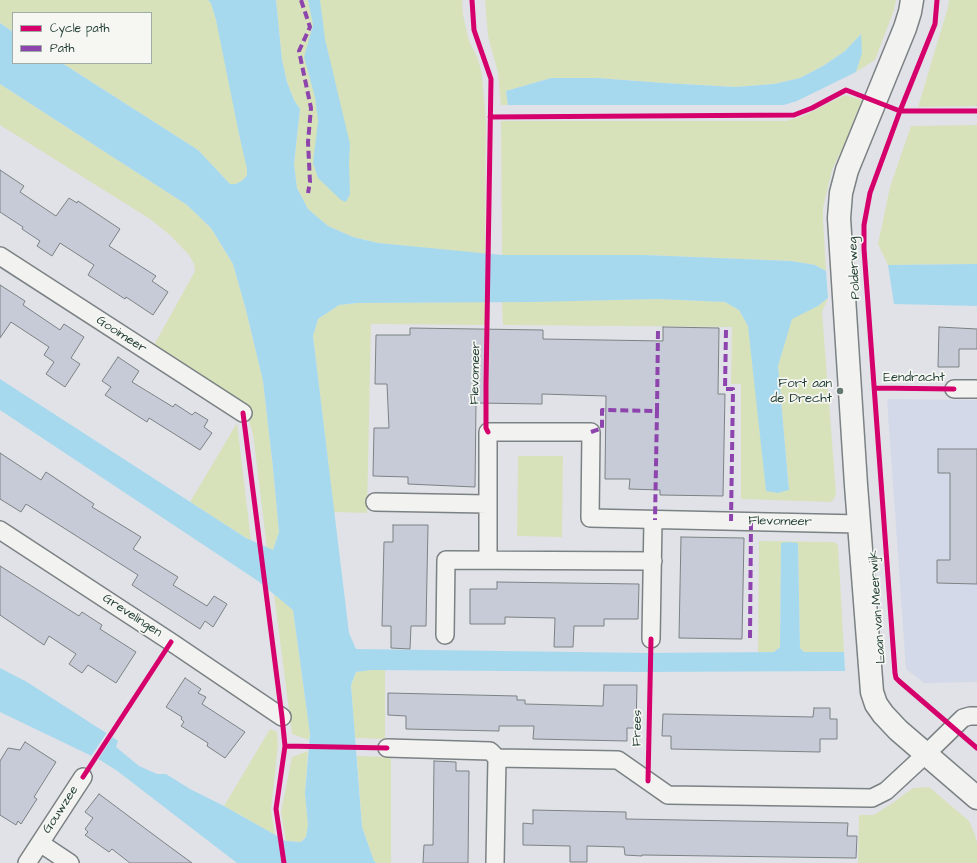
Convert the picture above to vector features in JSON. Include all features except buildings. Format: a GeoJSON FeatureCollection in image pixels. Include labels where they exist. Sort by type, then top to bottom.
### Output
{"type":"FeatureCollection","features":[{"type":"Feature","properties":{"kind":"street","name":"Polderweg"},"geometry":{"type":"LineString","coordinates":[[859,524],[839,218],[847,170],[905,28],[912,0]]}},
{"type":"Feature","properties":{"kind":"street","name":"Gooimeer"},"geometry":{"type":"LineString","coordinates":[[0,256],[243,413]]}},
{"type":"Feature","properties":{"kind":"street","name":"Eendracht"},"geometry":{"type":"LineString","coordinates":[[954,389],[977,389]]}},
{"type":"Feature","properties":{"kind":"street","name":"Flevomeer"},"geometry":{"type":"LineString","coordinates":[[488,560],[488,432],[591,432],[590,518],[859,524]]}},
{"type":"Feature","properties":{"kind":"street"},"geometry":{"type":"LineString","coordinates":[[375,502],[487,504]]}},
{"type":"Feature","properties":{"kind":"street"},"geometry":{"type":"LineString","coordinates":[[651,639],[653,520]]}},
{"type":"Feature","properties":{"kind":"street","name":"Laan van Meerwijk"},"geometry":{"type":"LineString","coordinates":[[859,524],[872,692],[876,704],[898,730],[977,798]]}},
{"type":"Feature","properties":{"kind":"street","name":"Grevelingen"},"geometry":{"type":"LineString","coordinates":[[0,530],[282,717]]}},
{"type":"Feature","properties":{"kind":"street"},"geometry":{"type":"LineString","coordinates":[[445,635],[446,560],[653,562]]}},
{"type":"Feature","properties":{"kind":"street","name":"Frees"},"geometry":{"type":"LineString","coordinates":[[386,748],[490,751],[497,758],[618,760],[668,795],[872,798],[886,791],[963,718],[977,716]]}},
{"type":"Feature","properties":{"kind":"street"},"geometry":{"type":"LineString","coordinates":[[495,863],[497,758]]}},
{"type":"Feature","properties":{"kind":"street","name":"Gouwzee"},"geometry":{"type":"LineString","coordinates":[[27,863],[83,777]]}},
{"type":"Feature","properties":{"kind":"street","name":"Gouwzee"},"geometry":{"type":"LineString","coordinates":[[40,843],[70,863]]}},
{"type":"Feature","properties":{"kind":"shaded area"},"geometry":{"type":"Polygon","coordinates":[[[887,399],[977,400],[977,682],[924,683],[906,669],[887,399]]]}},
{"type":"Feature","properties":{"kind":"green space"},"geometry":{"type":"Polygon","coordinates":[[[0,0],[228,0],[247,175],[243,180],[236,184],[230,184],[198,150],[64,64],[152,64],[152,12],[12,12],[12,31],[0,23],[0,0]]]}},
{"type":"Feature","properties":{"kind":"green space"},"geometry":{"type":"Polygon","coordinates":[[[276,0],[462,0],[463,15],[469,41],[478,59],[482,75],[486,121],[485,254],[378,243],[353,237],[328,226],[308,209],[297,188],[294,164],[300,109],[294,100],[287,82],[282,60],[276,0]]]}},
{"type":"Feature","properties":{"kind":"green space"},"geometry":{"type":"Polygon","coordinates":[[[485,0],[896,0],[894,10],[875,60],[856,72],[861,53],[861,34],[845,51],[823,66],[800,78],[774,84],[735,87],[597,78],[551,78],[506,91],[508,105],[501,105],[498,73],[488,36],[485,0]]]}},
{"type":"Feature","properties":{"kind":"green space"},"geometry":{"type":"Polygon","coordinates":[[[949,0],[977,0],[977,106],[918,107],[948,7],[949,0]]]}},
{"type":"Feature","properties":{"kind":"green space"},"geometry":{"type":"Polygon","coordinates":[[[0,84],[187,205],[211,228],[233,264],[263,381],[279,532],[273,551],[267,548],[253,434],[246,411],[235,398],[154,345],[195,271],[194,264],[189,255],[170,235],[150,219],[0,125],[0,84]]]}},
{"type":"Feature","properties":{"kind":"green space"},"geometry":{"type":"Polygon","coordinates":[[[845,95],[862,100],[832,170],[823,208],[826,271],[815,265],[791,261],[645,255],[502,255],[501,121],[786,121],[803,116],[845,95]]]}},
{"type":"Feature","properties":{"kind":"green space"},"geometry":{"type":"Polygon","coordinates":[[[977,125],[977,264],[888,265],[878,244],[890,187],[911,126],[977,125]]]}},
{"type":"Feature","properties":{"kind":"green space"},"geometry":{"type":"Polygon","coordinates":[[[828,298],[822,312],[836,493],[834,499],[830,502],[741,499],[741,384],[731,384],[732,327],[503,325],[502,302],[657,299],[725,302],[739,310],[748,326],[789,489],[778,366],[791,318],[818,306],[828,298]]]}},
{"type":"Feature","properties":{"kind":"green space"},"geometry":{"type":"Polygon","coordinates":[[[485,302],[485,325],[371,324],[367,513],[334,512],[313,336],[318,319],[339,305],[357,303],[485,302]]]}},
{"type":"Feature","properties":{"kind":"green space"},"geometry":{"type":"Polygon","coordinates":[[[237,423],[251,541],[190,502],[237,423]]]}},
{"type":"Feature","properties":{"kind":"green space"},"geometry":{"type":"Polygon","coordinates":[[[518,456],[563,456],[562,537],[517,536],[518,456]]]}},
{"type":"Feature","properties":{"kind":"green space"},"geometry":{"type":"Polygon","coordinates":[[[759,541],[834,542],[838,545],[844,652],[804,652],[800,648],[798,543],[781,543],[780,647],[774,652],[758,652],[759,541]]]}},
{"type":"Feature","properties":{"kind":"green space"},"geometry":{"type":"Polygon","coordinates":[[[274,594],[293,610],[310,734],[309,740],[292,734],[274,594]]]}},
{"type":"Feature","properties":{"kind":"green space"},"geometry":{"type":"Polygon","coordinates":[[[385,670],[385,739],[355,738],[351,685],[356,672],[385,670]]]}},
{"type":"Feature","properties":{"kind":"green space"},"geometry":{"type":"Polygon","coordinates":[[[270,729],[277,732],[278,745],[271,810],[275,835],[224,806],[270,729]]]}},
{"type":"Feature","properties":{"kind":"green space"},"geometry":{"type":"Polygon","coordinates":[[[308,751],[305,793],[308,825],[306,837],[301,842],[286,841],[281,812],[292,757],[308,751]]]}},
{"type":"Feature","properties":{"kind":"green space"},"geometry":{"type":"Polygon","coordinates":[[[357,756],[391,757],[391,863],[376,863],[374,861],[362,827],[357,756]]]}},
{"type":"Feature","properties":{"kind":"green space"},"geometry":{"type":"Polygon","coordinates":[[[929,787],[969,821],[977,843],[977,863],[858,863],[859,815],[874,815],[913,788],[929,787]]]}},
{"type":"Feature","properties":{"kind":"water"},"geometry":{"type":"Polygon","coordinates":[[[208,0],[276,0],[282,60],[287,82],[294,100],[300,109],[294,164],[297,188],[308,209],[328,226],[353,237],[378,243],[502,255],[645,255],[791,261],[815,265],[826,271],[828,298],[818,306],[792,319],[778,366],[789,490],[778,493],[766,491],[748,326],[739,310],[725,302],[657,299],[533,302],[357,303],[339,305],[318,319],[313,336],[349,633],[356,649],[648,653],[774,652],[780,647],[781,543],[789,542],[798,543],[800,648],[804,652],[844,652],[845,671],[647,672],[371,670],[356,672],[351,685],[362,827],[376,863],[237,863],[116,770],[100,760],[0,712],[0,668],[27,682],[114,738],[118,741],[116,747],[139,766],[157,774],[166,774],[190,789],[224,806],[286,841],[301,842],[306,837],[308,825],[305,793],[310,734],[293,610],[258,581],[0,410],[0,379],[246,538],[273,550],[279,532],[263,381],[233,264],[211,228],[187,205],[0,84],[0,23],[12,31],[12,64],[64,64],[198,150],[230,184],[236,184],[243,180],[247,175],[247,169],[216,20],[211,3],[208,0]]]}},
{"type":"Feature","properties":{"kind":"water"},"geometry":{"type":"Polygon","coordinates":[[[308,0],[320,0],[325,39],[350,144],[350,194],[346,202],[341,200],[318,178],[313,163],[318,121],[315,97],[304,57],[313,25],[308,0]]]}},
{"type":"Feature","properties":{"kind":"water"},"geometry":{"type":"Polygon","coordinates":[[[861,34],[862,53],[856,72],[797,101],[784,105],[508,105],[506,91],[551,78],[597,78],[735,87],[774,84],[800,78],[823,66],[845,51],[861,34]]]}},
{"type":"Feature","properties":{"kind":"water"},"geometry":{"type":"Polygon","coordinates":[[[977,264],[977,306],[894,304],[888,265],[977,264]]]}},
{"type":"Feature","properties":{"kind":"pier"},"geometry":{"type":"Polygon","coordinates":[[[108,731],[114,735],[97,761],[90,758],[108,731]]]}},
{"type":"Feature","properties":{"kind":"marked path"},"geometry":{"type":"LineString","coordinates":[[301,0],[310,27],[299,51],[311,108],[308,142],[310,182],[308,193]]}},
{"type":"Feature","properties":{"kind":"marked path"},"geometry":{"type":"LineString","coordinates":[[657,411],[658,330]]}},
{"type":"Feature","properties":{"kind":"marked path"},"geometry":{"type":"LineString","coordinates":[[726,330],[725,389],[733,389],[731,521]]}},
{"type":"Feature","properties":{"kind":"marked path"},"geometry":{"type":"LineString","coordinates":[[591,432],[602,428],[602,410],[657,411],[655,520]]}},
{"type":"Feature","properties":{"kind":"marked path"},"geometry":{"type":"LineString","coordinates":[[750,638],[751,522]]}},
{"type":"Feature","properties":{"kind":"cycle path"},"geometry":{"type":"LineString","coordinates":[[472,0],[474,30],[491,79],[486,384],[486,428],[488,432]]}},
{"type":"Feature","properties":{"kind":"cycle path"},"geometry":{"type":"LineString","coordinates":[[937,0],[935,24],[900,111],[870,193],[864,225],[864,249],[896,678],[977,748]]}},
{"type":"Feature","properties":{"kind":"cycle path"},"geometry":{"type":"LineString","coordinates":[[490,117],[794,115],[812,108],[846,90],[900,111],[977,111]]}},
{"type":"Feature","properties":{"kind":"cycle path"},"geometry":{"type":"LineString","coordinates":[[874,388],[954,389]]}},
{"type":"Feature","properties":{"kind":"cycle path"},"geometry":{"type":"LineString","coordinates":[[243,413],[285,746],[276,809],[284,863]]}},
{"type":"Feature","properties":{"kind":"cycle path"},"geometry":{"type":"LineString","coordinates":[[648,781],[651,639]]}},
{"type":"Feature","properties":{"kind":"cycle path"},"geometry":{"type":"LineString","coordinates":[[83,777],[171,642]]}},
{"type":"Feature","properties":{"kind":"cycle path"},"geometry":{"type":"LineString","coordinates":[[285,746],[387,748]]}},
{"type":"Feature","properties":{"kind":"place","name":"Fort aan de Drecht"},"geometry":{"type":"Point","coordinates":[840,391]}}]}
